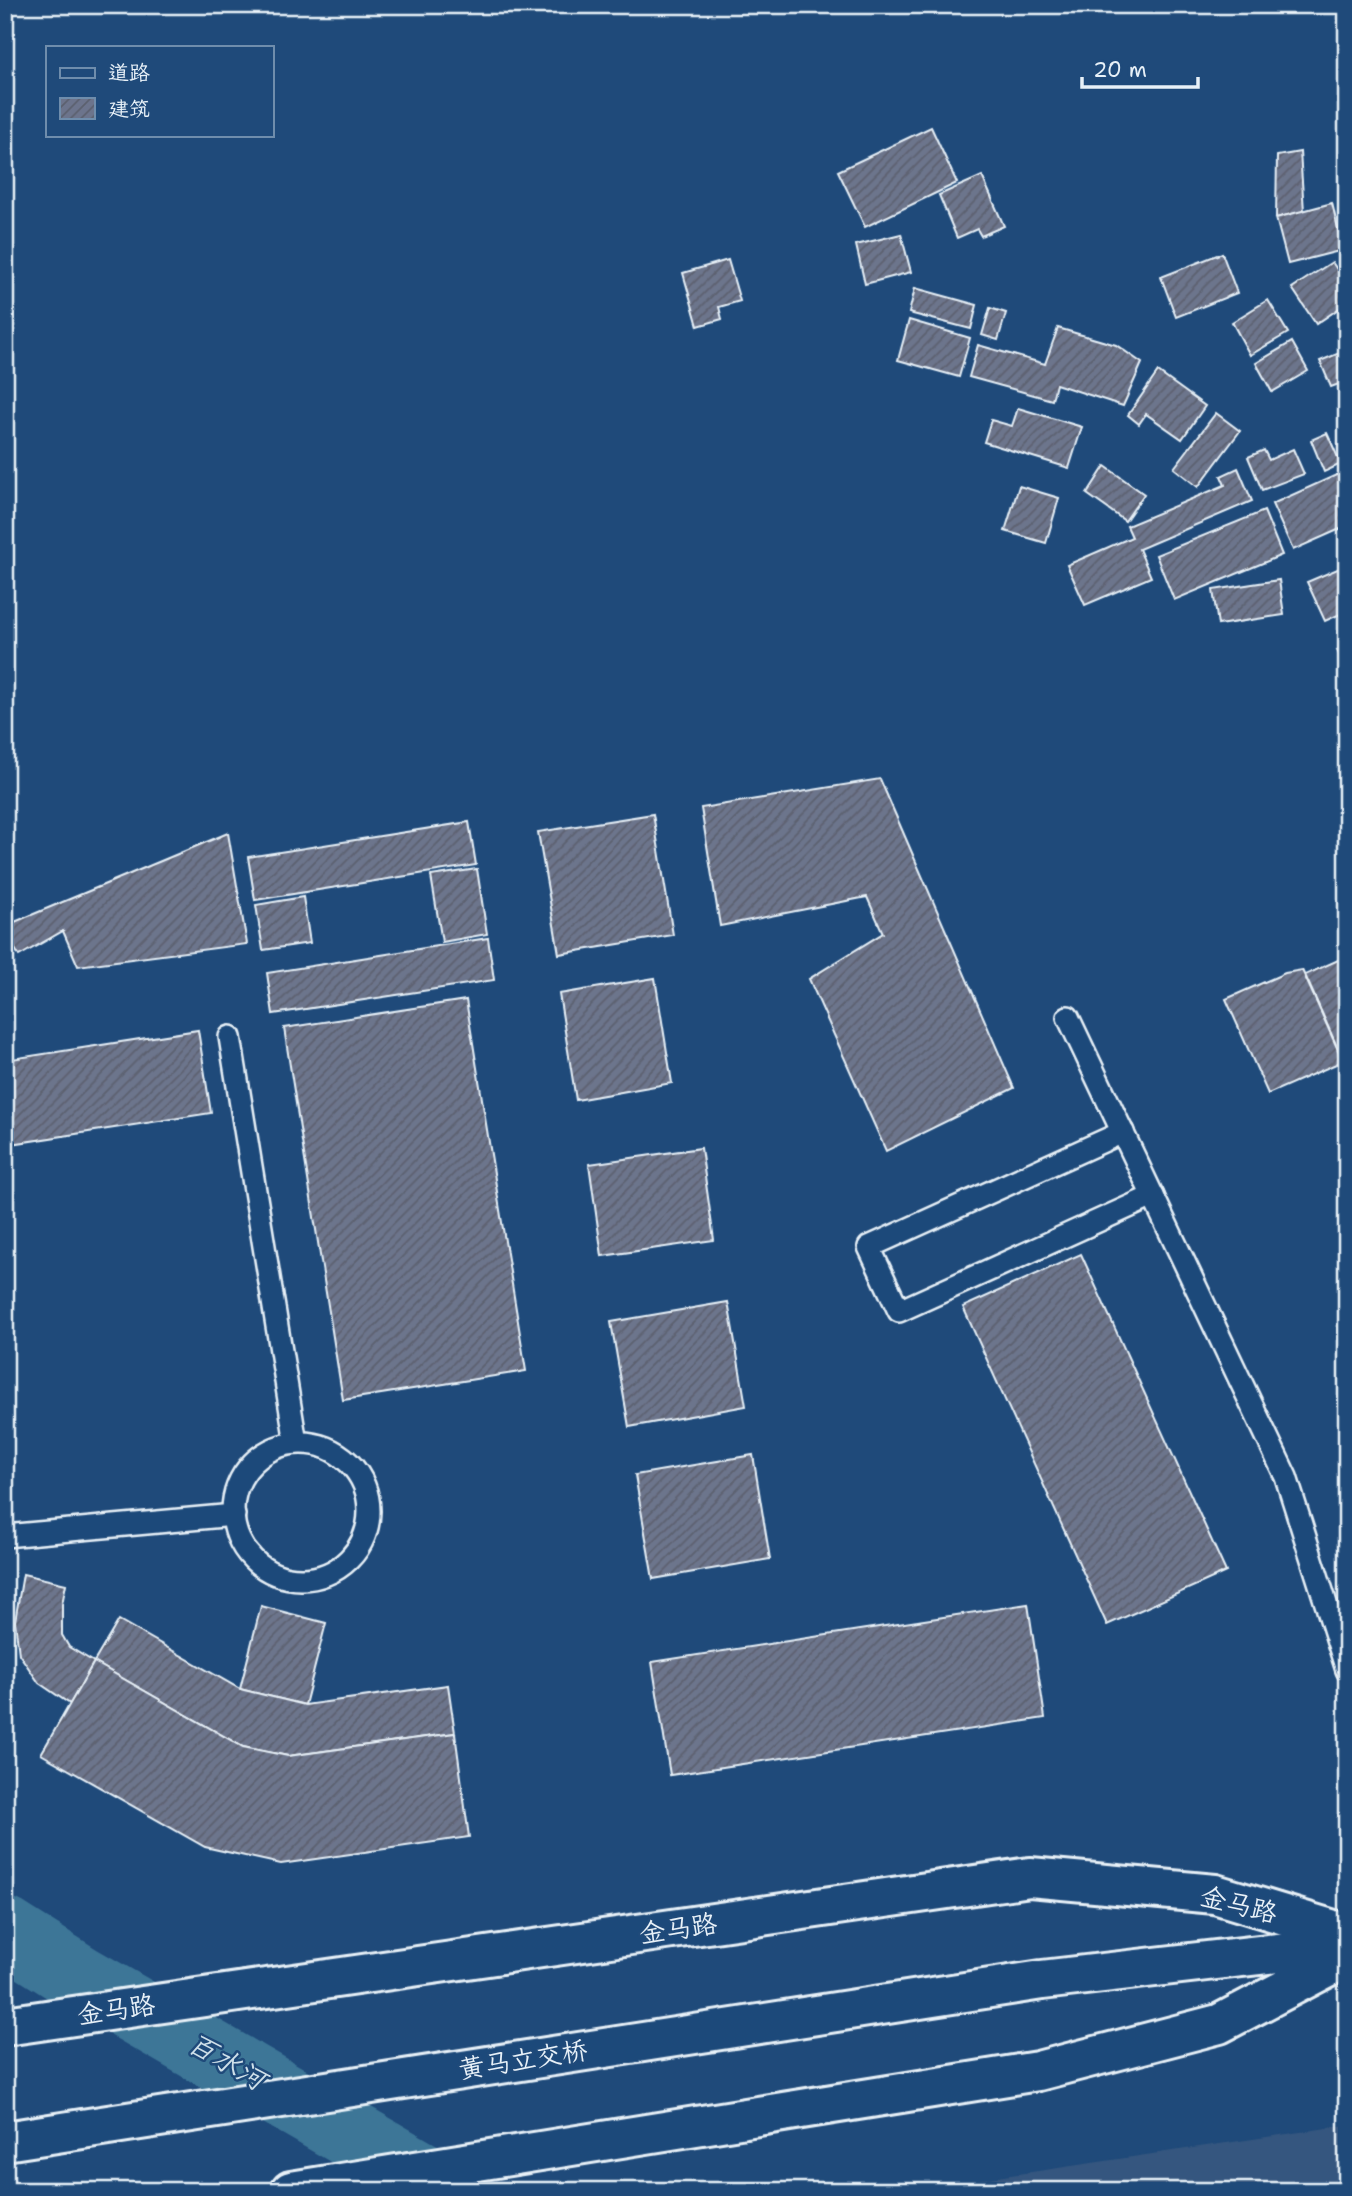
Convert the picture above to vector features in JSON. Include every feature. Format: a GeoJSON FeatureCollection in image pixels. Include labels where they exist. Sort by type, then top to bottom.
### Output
{"type":"FeatureCollection","features":[{"type":"Feature","properties":{"kind":"street","name":"金马路"},"geometry":{"type":"LineString","coordinates":[[5,2026],[1030,1877],[1215,1894],[1347,1934]]}},
{"type":"Feature","properties":{"kind":"street","name":"金马路"},"geometry":{"type":"LineString","coordinates":[[1042,1980],[1347,1945]]}},
{"type":"Feature","properties":{"kind":"street"},"geometry":{"type":"LineString","coordinates":[[291,2191],[1038,2071],[1219,2024],[1347,1957]]}},
{"type":"Feature","properties":{"kind":"street","name":"黄马立交桥"},"geometry":{"type":"LineString","coordinates":[[5,2141],[1042,1980]]}},
{"type":"Feature","properties":{"kind":"lane"},"geometry":{"type":"LineString","coordinates":[[1068,1017],[1286,1477],[1347,1670]]}},
{"type":"Feature","properties":{"kind":"lane"},"geometry":{"type":"LineString","coordinates":[[230,1037],[296,1443]]}},
{"type":"Feature","properties":{"kind":"lane"},"geometry":{"type":"LineString","coordinates":[[1123,1132],[869,1247],[899,1311],[1153,1196]]}},
{"type":"Feature","properties":{"kind":"lane"},"geometry":{"type":"LineString","coordinates":[[296,1443],[316,1444],[334,1451],[350,1462],[362,1478],[368,1496],[370,1516],[366,1534],[356,1551],[342,1565],[326,1575],[306,1579],[287,1578],[269,1571],[253,1559],[242,1544],[234,1515],[237,1487],[246,1470],[260,1456],[277,1447],[296,1443]]}},
{"type":"Feature","properties":{"kind":"lane"},"geometry":{"type":"LineString","coordinates":[[5,1536],[234,1515]]}},
{"type":"Feature","properties":{"kind":"shaded area"},"geometry":{"type":"Polygon","coordinates":[[[1347,2125],[1347,2191],[903,2191],[1347,2125]]]}},
{"type":"Feature","properties":{"kind":"building"},"geometry":{"type":"Polygon","coordinates":[[[931,127],[957,183],[865,227],[838,171],[931,127]]]}},
{"type":"Feature","properties":{"kind":"building"},"geometry":{"type":"Polygon","coordinates":[[[1300,152],[1304,211],[1276,218],[1277,156],[1300,152]]]}},
{"type":"Feature","properties":{"kind":"building"},"geometry":{"type":"Polygon","coordinates":[[[982,176],[1004,226],[981,236],[977,229],[957,238],[939,195],[982,176]]]}},
{"type":"Feature","properties":{"kind":"building"},"geometry":{"type":"Polygon","coordinates":[[[1332,203],[1343,250],[1288,264],[1276,218],[1332,203]]]}},
{"type":"Feature","properties":{"kind":"building"},"geometry":{"type":"Polygon","coordinates":[[[901,234],[911,272],[865,284],[856,245],[901,234]]]}},
{"type":"Feature","properties":{"kind":"building"},"geometry":{"type":"Polygon","coordinates":[[[1222,253],[1237,293],[1176,317],[1161,277],[1222,253]]]}},
{"type":"Feature","properties":{"kind":"building"},"geometry":{"type":"Polygon","coordinates":[[[728,260],[740,301],[719,307],[722,319],[698,326],[683,273],[728,260]]]}},
{"type":"Feature","properties":{"kind":"building"},"geometry":{"type":"Polygon","coordinates":[[[1332,262],[1347,284],[1347,303],[1316,324],[1292,288],[1332,262]]]}},
{"type":"Feature","properties":{"kind":"building"},"geometry":{"type":"Polygon","coordinates":[[[915,288],[977,305],[971,329],[909,313],[915,288]]]}},
{"type":"Feature","properties":{"kind":"building"},"geometry":{"type":"Polygon","coordinates":[[[1268,300],[1288,333],[1250,355],[1232,322],[1268,300]]]}},
{"type":"Feature","properties":{"kind":"building"},"geometry":{"type":"Polygon","coordinates":[[[990,308],[1006,313],[998,340],[982,335],[990,308]]]}},
{"type":"Feature","properties":{"kind":"building"},"geometry":{"type":"Polygon","coordinates":[[[909,320],[970,338],[959,377],[898,360],[909,320]]]}},
{"type":"Feature","properties":{"kind":"building"},"geometry":{"type":"Polygon","coordinates":[[[1058,328],[1116,345],[1142,363],[1123,406],[1056,384],[1052,400],[969,377],[978,345],[1045,364],[1058,328]]]}},
{"type":"Feature","properties":{"kind":"building"},"geometry":{"type":"Polygon","coordinates":[[[1292,342],[1308,371],[1272,392],[1256,363],[1292,342]]]}},
{"type":"Feature","properties":{"kind":"building"},"geometry":{"type":"Polygon","coordinates":[[[1347,350],[1347,381],[1331,387],[1320,361],[1347,350]]]}},
{"type":"Feature","properties":{"kind":"building"},"geometry":{"type":"Polygon","coordinates":[[[1158,372],[1205,406],[1182,439],[1146,414],[1139,424],[1128,415],[1158,372]]]}},
{"type":"Feature","properties":{"kind":"building"},"geometry":{"type":"Polygon","coordinates":[[[1018,408],[1082,427],[1069,468],[984,442],[991,420],[1012,426],[1018,408]]]}},
{"type":"Feature","properties":{"kind":"building"},"geometry":{"type":"Polygon","coordinates":[[[1216,413],[1240,431],[1198,487],[1174,468],[1216,413]]]}},
{"type":"Feature","properties":{"kind":"building"},"geometry":{"type":"Polygon","coordinates":[[[1347,413],[1347,431],[1340,416],[1347,413]]]}},
{"type":"Feature","properties":{"kind":"building"},"geometry":{"type":"Polygon","coordinates":[[[1327,433],[1341,464],[1324,472],[1311,440],[1327,433]]]}},
{"type":"Feature","properties":{"kind":"building"},"geometry":{"type":"Polygon","coordinates":[[[1293,449],[1304,474],[1262,490],[1248,457],[1264,450],[1269,460],[1293,449]]]}},
{"type":"Feature","properties":{"kind":"building"},"geometry":{"type":"Polygon","coordinates":[[[1105,466],[1144,494],[1125,521],[1087,494],[1105,466]]]}},
{"type":"Feature","properties":{"kind":"building"},"geometry":{"type":"Polygon","coordinates":[[[1238,468],[1252,501],[1139,549],[1151,577],[1085,605],[1067,565],[1132,537],[1127,526],[1225,485],[1221,476],[1238,468]]]}},
{"type":"Feature","properties":{"kind":"building"},"geometry":{"type":"Polygon","coordinates":[[[1343,472],[1347,480],[1347,526],[1293,550],[1272,504],[1343,472]]]}},
{"type":"Feature","properties":{"kind":"building"},"geometry":{"type":"Polygon","coordinates":[[[1019,486],[1059,498],[1046,543],[1005,531],[1019,486]]]}},
{"type":"Feature","properties":{"kind":"building"},"geometry":{"type":"Polygon","coordinates":[[[1264,511],[1282,555],[1174,600],[1156,555],[1264,511]]]}},
{"type":"Feature","properties":{"kind":"building"},"geometry":{"type":"Polygon","coordinates":[[[1347,565],[1347,611],[1325,621],[1307,582],[1347,565]]]}},
{"type":"Feature","properties":{"kind":"building"},"geometry":{"type":"Polygon","coordinates":[[[1279,580],[1284,615],[1218,625],[1213,590],[1279,580]]]}},
{"type":"Feature","properties":{"kind":"building"},"geometry":{"type":"Polygon","coordinates":[[[1347,646],[1347,672],[1337,650],[1347,646]]]}},
{"type":"Feature","properties":{"kind":"building"},"geometry":{"type":"Polygon","coordinates":[[[880,779],[1014,1088],[886,1151],[809,979],[883,933],[867,897],[720,926],[701,808],[880,779]]]}},
{"type":"Feature","properties":{"kind":"building"},"geometry":{"type":"Polygon","coordinates":[[[653,814],[673,935],[559,954],[538,832],[653,814]]]}},
{"type":"Feature","properties":{"kind":"building"},"geometry":{"type":"Polygon","coordinates":[[[469,822],[476,865],[255,900],[248,857],[469,822]]]}},
{"type":"Feature","properties":{"kind":"building"},"geometry":{"type":"Polygon","coordinates":[[[228,833],[247,944],[78,966],[63,931],[19,956],[5,931],[5,926],[228,833]]]}},
{"type":"Feature","properties":{"kind":"building"},"geometry":{"type":"Polygon","coordinates":[[[477,869],[487,934],[442,942],[431,876],[477,869]]]}},
{"type":"Feature","properties":{"kind":"building"},"geometry":{"type":"Polygon","coordinates":[[[303,897],[310,943],[263,950],[256,905],[303,897]]]}},
{"type":"Feature","properties":{"kind":"building"},"geometry":{"type":"Polygon","coordinates":[[[488,938],[494,980],[273,1014],[267,973],[488,938]]]}},
{"type":"Feature","properties":{"kind":"building"},"geometry":{"type":"Polygon","coordinates":[[[1347,956],[1347,1069],[1305,975],[1347,956]]]}},
{"type":"Feature","properties":{"kind":"building"},"geometry":{"type":"Polygon","coordinates":[[[1302,970],[1343,1061],[1268,1094],[1226,999],[1285,973],[1302,970]]]}},
{"type":"Feature","properties":{"kind":"building"},"geometry":{"type":"Polygon","coordinates":[[[655,978],[672,1083],[576,1100],[559,994],[655,978]]]}},
{"type":"Feature","properties":{"kind":"building"},"geometry":{"type":"Polygon","coordinates":[[[466,1000],[526,1371],[343,1400],[284,1028],[466,1000]]]}},
{"type":"Feature","properties":{"kind":"building"},"geometry":{"type":"Polygon","coordinates":[[[198,1030],[211,1113],[11,1144],[5,1111],[5,1060],[198,1030]]]}},
{"type":"Feature","properties":{"kind":"building"},"geometry":{"type":"Polygon","coordinates":[[[701,1148],[714,1240],[602,1256],[589,1164],[701,1148]]]}},
{"type":"Feature","properties":{"kind":"building"},"geometry":{"type":"Polygon","coordinates":[[[1081,1254],[1226,1572],[1107,1625],[963,1307],[1081,1254]]]}},
{"type":"Feature","properties":{"kind":"building"},"geometry":{"type":"Polygon","coordinates":[[[728,1302],[746,1406],[629,1427],[611,1322],[728,1302]]]}},
{"type":"Feature","properties":{"kind":"building"},"geometry":{"type":"Polygon","coordinates":[[[753,1455],[770,1559],[653,1579],[635,1475],[753,1455]]]}},
{"type":"Feature","properties":{"kind":"building"},"geometry":{"type":"Polygon","coordinates":[[[23,1574],[66,1584],[62,1604],[62,1635],[69,1647],[94,1662],[70,1704],[39,1683],[19,1654],[15,1621],[23,1574]]]}},
{"type":"Feature","properties":{"kind":"building"},"geometry":{"type":"Polygon","coordinates":[[[1028,1604],[1045,1718],[670,1775],[652,1662],[1028,1604]]]}},
{"type":"Feature","properties":{"kind":"building"},"geometry":{"type":"Polygon","coordinates":[[[261,1606],[326,1623],[305,1705],[240,1689],[261,1606]]]}},
{"type":"Feature","properties":{"kind":"building"},"geometry":{"type":"Polygon","coordinates":[[[119,1620],[240,1689],[305,1705],[448,1685],[455,1733],[288,1756],[243,1747],[94,1662],[119,1620]]]}},
{"type":"Feature","properties":{"kind":"building"},"geometry":{"type":"Polygon","coordinates":[[[94,1662],[243,1747],[288,1756],[455,1733],[469,1837],[281,1864],[205,1847],[41,1754],[94,1662]]]}},
{"type":"Feature","properties":{"kind":"waterway","name":"百水河"},"geometry":{"type":"LineString","coordinates":[[5,1931],[79,1978],[449,2191]]}}]}
